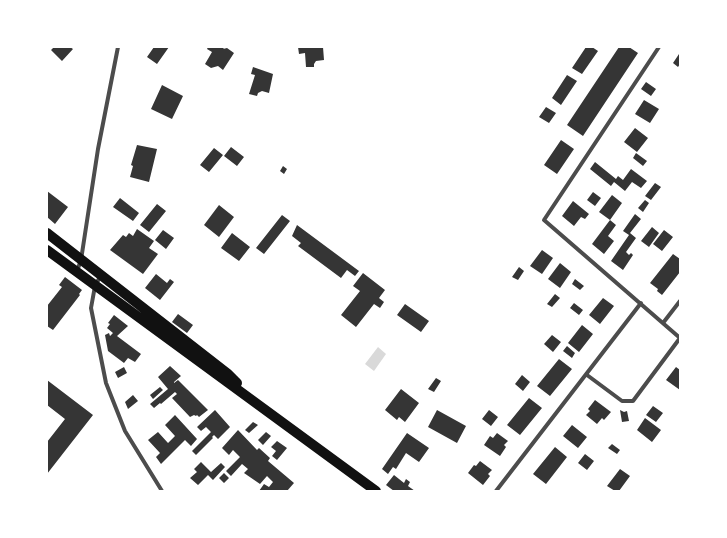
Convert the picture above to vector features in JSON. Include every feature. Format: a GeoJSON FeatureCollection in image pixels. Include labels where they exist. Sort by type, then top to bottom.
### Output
{"type":"FeatureCollection","features":[{"type":"Feature","properties":{"kind":"main road"},"geometry":{"type":"LineString","coordinates":[[47,234],[228,374],[262,408]]}},
{"type":"Feature","properties":{"kind":"main road"},"geometry":{"type":"LineString","coordinates":[[47,250],[376,491]]}},
{"type":"Feature","properties":{"kind":"street"},"geometry":{"type":"LineString","coordinates":[[76,272],[81,260],[98,149],[118,47]]}},
{"type":"Feature","properties":{"kind":"street"},"geometry":{"type":"LineString","coordinates":[[587,375],[622,401],[633,401],[680,338],[544,220],[659,47]]}},
{"type":"Feature","properties":{"kind":"street"},"geometry":{"type":"LineString","coordinates":[[100,275],[93,284],[91,308],[106,383],[126,431],[162,491]]}},
{"type":"Feature","properties":{"kind":"street"},"geometry":{"type":"LineString","coordinates":[[663,323],[680,301]]}},
{"type":"Feature","properties":{"kind":"street"},"geometry":{"type":"LineString","coordinates":[[496,491],[641,304]]}},
{"type":"Feature","properties":{"kind":"shaded area"},"geometry":{"type":"Polygon","coordinates":[[[378,347],[386,354],[374,371],[365,364],[378,347]]]}},
{"type":"Feature","properties":{"kind":"building"},"geometry":{"type":"Polygon","coordinates":[[[54,47],[70,47],[73,49],[62,61],[51,50],[54,47]]]}},
{"type":"Feature","properties":{"kind":"building"},"geometry":{"type":"Polygon","coordinates":[[[154,47],[169,47],[157,64],[147,57],[154,47]]]}},
{"type":"Feature","properties":{"kind":"building"},"geometry":{"type":"Polygon","coordinates":[[[208,47],[225,47],[223,49],[227,48],[234,53],[223,70],[218,66],[211,68],[205,64],[212,52],[207,49],[208,47]]]}},
{"type":"Feature","properties":{"kind":"building"},"geometry":{"type":"Polygon","coordinates":[[[298,47],[323,47],[324,60],[316,61],[314,67],[306,67],[305,53],[299,54],[298,47]]]}},
{"type":"Feature","properties":{"kind":"building"},"geometry":{"type":"Polygon","coordinates":[[[586,47],[592,47],[598,51],[582,74],[572,68],[586,47]]]}},
{"type":"Feature","properties":{"kind":"building"},"geometry":{"type":"Polygon","coordinates":[[[619,47],[629,47],[638,53],[583,136],[567,125],[619,47]]]}},
{"type":"Feature","properties":{"kind":"building"},"geometry":{"type":"Polygon","coordinates":[[[679,54],[680,64],[678,67],[673,63],[679,54]]]}},
{"type":"Feature","properties":{"kind":"building"},"geometry":{"type":"Polygon","coordinates":[[[253,67],[273,74],[269,93],[262,91],[258,93],[257,96],[249,94],[255,75],[251,74],[253,67]]]}},
{"type":"Feature","properties":{"kind":"building"},"geometry":{"type":"Polygon","coordinates":[[[567,75],[577,81],[561,105],[552,98],[567,75]]]}},
{"type":"Feature","properties":{"kind":"building"},"geometry":{"type":"Polygon","coordinates":[[[646,82],[656,89],[651,96],[641,89],[646,82]]]}},
{"type":"Feature","properties":{"kind":"building"},"geometry":{"type":"Polygon","coordinates":[[[162,85],[183,96],[172,119],[151,109],[162,85]]]}},
{"type":"Feature","properties":{"kind":"building"},"geometry":{"type":"Polygon","coordinates":[[[644,100],[659,109],[650,123],[635,114],[644,100]]]}},
{"type":"Feature","properties":{"kind":"building"},"geometry":{"type":"Polygon","coordinates":[[[546,107],[556,113],[549,123],[539,117],[546,107]]]}},
{"type":"Feature","properties":{"kind":"building"},"geometry":{"type":"Polygon","coordinates":[[[635,128],[648,138],[637,152],[624,142],[635,128]]]}},
{"type":"Feature","properties":{"kind":"building"},"geometry":{"type":"Polygon","coordinates":[[[561,140],[574,149],[557,174],[544,165],[561,140]]]}},
{"type":"Feature","properties":{"kind":"building"},"geometry":{"type":"Polygon","coordinates":[[[137,145],[157,149],[149,182],[130,177],[133,166],[131,165],[137,145]]]}},
{"type":"Feature","properties":{"kind":"building"},"geometry":{"type":"Polygon","coordinates":[[[231,147],[244,157],[237,166],[224,156],[231,147]]]}},
{"type":"Feature","properties":{"kind":"building"},"geometry":{"type":"Polygon","coordinates":[[[214,148],[223,155],[209,172],[200,165],[214,148]]]}},
{"type":"Feature","properties":{"kind":"building"},"geometry":{"type":"Polygon","coordinates":[[[636,153],[647,161],[643,166],[633,158],[636,153]]]}},
{"type":"Feature","properties":{"kind":"building"},"geometry":{"type":"Polygon","coordinates":[[[595,162],[616,179],[618,176],[623,180],[631,169],[647,181],[641,188],[632,182],[625,191],[614,182],[611,186],[590,169],[595,162]]]}},
{"type":"Feature","properties":{"kind":"building"},"geometry":{"type":"Polygon","coordinates":[[[283,166],[287,169],[284,174],[280,171],[283,166]]]}},
{"type":"Feature","properties":{"kind":"building"},"geometry":{"type":"Polygon","coordinates":[[[655,183],[661,187],[651,200],[645,196],[655,183]]]}},
{"type":"Feature","properties":{"kind":"building"},"geometry":{"type":"Polygon","coordinates":[[[47,191],[68,207],[55,224],[47,217],[47,191]]]}},
{"type":"Feature","properties":{"kind":"building"},"geometry":{"type":"Polygon","coordinates":[[[593,192],[601,198],[595,206],[587,200],[593,192]]]}},
{"type":"Feature","properties":{"kind":"building"},"geometry":{"type":"Polygon","coordinates":[[[612,195],[622,203],[610,220],[599,212],[612,195]]]}},
{"type":"Feature","properties":{"kind":"building"},"geometry":{"type":"Polygon","coordinates":[[[120,198],[139,213],[133,221],[113,207],[120,198]]]}},
{"type":"Feature","properties":{"kind":"building"},"geometry":{"type":"Polygon","coordinates":[[[645,200],[649,203],[643,212],[638,208],[645,200]]]}},
{"type":"Feature","properties":{"kind":"building"},"geometry":{"type":"Polygon","coordinates":[[[573,201],[589,214],[585,219],[581,217],[574,226],[562,216],[573,201]]]}},
{"type":"Feature","properties":{"kind":"building"},"geometry":{"type":"Polygon","coordinates":[[[157,204],[166,211],[149,232],[140,225],[157,204]]]}},
{"type":"Feature","properties":{"kind":"building"},"geometry":{"type":"Polygon","coordinates":[[[219,205],[234,217],[219,237],[204,225],[219,205]]]}},
{"type":"Feature","properties":{"kind":"building"},"geometry":{"type":"Polygon","coordinates":[[[635,214],[641,219],[630,233],[636,238],[626,252],[629,255],[631,253],[633,255],[623,270],[611,261],[629,235],[623,231],[635,214]]]}},
{"type":"Feature","properties":{"kind":"building"},"geometry":{"type":"Polygon","coordinates":[[[282,215],[290,221],[264,254],[256,248],[282,215]]]}},
{"type":"Feature","properties":{"kind":"building"},"geometry":{"type":"Polygon","coordinates":[[[610,220],[616,225],[608,236],[614,241],[604,254],[592,244],[610,220]]]}},
{"type":"Feature","properties":{"kind":"building"},"geometry":{"type":"Polygon","coordinates":[[[297,225],[359,271],[355,276],[347,270],[341,278],[298,246],[301,243],[292,236],[297,225]]]}},
{"type":"Feature","properties":{"kind":"building"},"geometry":{"type":"Polygon","coordinates":[[[652,227],[659,233],[649,247],[641,241],[652,227]]]}},
{"type":"Feature","properties":{"kind":"building"},"geometry":{"type":"Polygon","coordinates":[[[137,229],[154,241],[149,248],[158,254],[143,274],[110,250],[123,235],[126,237],[129,233],[133,236],[137,229]]]}},
{"type":"Feature","properties":{"kind":"building"},"geometry":{"type":"Polygon","coordinates":[[[163,230],[174,238],[166,249],[155,240],[163,230]]]}},
{"type":"Feature","properties":{"kind":"building"},"geometry":{"type":"Polygon","coordinates":[[[664,230],[673,237],[662,251],[653,244],[664,230]]]}},
{"type":"Feature","properties":{"kind":"building"},"geometry":{"type":"Polygon","coordinates":[[[232,233],[250,247],[239,261],[221,248],[232,233]]]}},
{"type":"Feature","properties":{"kind":"building"},"geometry":{"type":"Polygon","coordinates":[[[542,250],[553,258],[542,274],[530,266],[542,250]]]}},
{"type":"Feature","properties":{"kind":"building"},"geometry":{"type":"Polygon","coordinates":[[[673,254],[680,259],[680,272],[662,295],[657,291],[658,289],[650,283],[673,254]]]}},
{"type":"Feature","properties":{"kind":"building"},"geometry":{"type":"Polygon","coordinates":[[[560,263],[571,272],[560,288],[548,279],[560,263]]]}},
{"type":"Feature","properties":{"kind":"building"},"geometry":{"type":"Polygon","coordinates":[[[519,267],[524,271],[518,280],[512,277],[519,267]]]}},
{"type":"Feature","properties":{"kind":"building"},"geometry":{"type":"Polygon","coordinates":[[[363,273],[385,290],[379,298],[384,302],[380,308],[374,304],[356,327],[341,315],[360,291],[353,286],[363,273]]]}},
{"type":"Feature","properties":{"kind":"building"},"geometry":{"type":"Polygon","coordinates":[[[156,274],[167,283],[170,279],[174,282],[160,300],[145,288],[156,274]]]}},
{"type":"Feature","properties":{"kind":"building"},"geometry":{"type":"Polygon","coordinates":[[[65,277],[82,290],[79,294],[80,295],[53,330],[47,326],[47,306],[62,287],[59,285],[65,277]]]}},
{"type":"Feature","properties":{"kind":"building"},"geometry":{"type":"Polygon","coordinates":[[[575,279],[584,286],[580,290],[572,284],[575,279]]]}},
{"type":"Feature","properties":{"kind":"building"},"geometry":{"type":"Polygon","coordinates":[[[555,294],[560,298],[552,307],[547,304],[555,294]]]}},
{"type":"Feature","properties":{"kind":"building"},"geometry":{"type":"Polygon","coordinates":[[[603,298],[614,306],[600,324],[589,315],[603,298]]]}},
{"type":"Feature","properties":{"kind":"building"},"geometry":{"type":"Polygon","coordinates":[[[574,303],[583,310],[579,315],[570,308],[574,303]]]}},
{"type":"Feature","properties":{"kind":"building"},"geometry":{"type":"Polygon","coordinates":[[[405,304],[429,321],[421,332],[397,315],[405,304]]]}},
{"type":"Feature","properties":{"kind":"building"},"geometry":{"type":"Polygon","coordinates":[[[178,314],[193,325],[187,333],[172,322],[178,314]]]}},
{"type":"Feature","properties":{"kind":"building"},"geometry":{"type":"Polygon","coordinates":[[[114,315],[128,326],[117,336],[141,354],[135,362],[128,358],[124,363],[108,351],[105,335],[109,333],[110,336],[113,333],[107,328],[110,324],[108,323],[114,315]]]}},
{"type":"Feature","properties":{"kind":"building"},"geometry":{"type":"Polygon","coordinates":[[[582,325],[593,334],[579,352],[568,343],[582,325]]]}},
{"type":"Feature","properties":{"kind":"building"},"geometry":{"type":"Polygon","coordinates":[[[552,335],[561,342],[553,352],[544,344],[552,335]]]}},
{"type":"Feature","properties":{"kind":"building"},"geometry":{"type":"Polygon","coordinates":[[[567,346],[575,353],[572,358],[563,351],[567,346]]]}},
{"type":"Feature","properties":{"kind":"building"},"geometry":{"type":"Polygon","coordinates":[[[559,359],[572,369],[550,396],[537,386],[559,359]]]}},
{"type":"Feature","properties":{"kind":"building"},"geometry":{"type":"Polygon","coordinates":[[[170,366],[181,376],[174,383],[178,380],[208,410],[199,417],[194,415],[190,417],[172,398],[177,394],[175,392],[154,408],[150,404],[168,389],[158,377],[170,366]]]}},
{"type":"Feature","properties":{"kind":"building"},"geometry":{"type":"Polygon","coordinates":[[[124,367],[127,373],[118,378],[115,372],[124,367]]]}},
{"type":"Feature","properties":{"kind":"building"},"geometry":{"type":"Polygon","coordinates":[[[676,367],[680,370],[680,390],[666,380],[676,367]]]}},
{"type":"Feature","properties":{"kind":"building"},"geometry":{"type":"Polygon","coordinates":[[[522,375],[530,382],[523,391],[515,384],[522,375]]]}},
{"type":"Feature","properties":{"kind":"building"},"geometry":{"type":"Polygon","coordinates":[[[436,378],[441,381],[434,392],[428,389],[436,378]]]}},
{"type":"Feature","properties":{"kind":"building"},"geometry":{"type":"Polygon","coordinates":[[[47,380],[93,415],[47,474],[47,442],[65,419],[47,405],[47,380]]]}},
{"type":"Feature","properties":{"kind":"building"},"geometry":{"type":"Polygon","coordinates":[[[160,387],[163,390],[153,399],[150,395],[160,387]]]}},
{"type":"Feature","properties":{"kind":"building"},"geometry":{"type":"Polygon","coordinates":[[[401,389],[419,403],[405,422],[399,417],[397,420],[385,410],[401,389]]]}},
{"type":"Feature","properties":{"kind":"building"},"geometry":{"type":"Polygon","coordinates":[[[133,395],[138,401],[128,409],[125,402],[133,395]]]}},
{"type":"Feature","properties":{"kind":"building"},"geometry":{"type":"Polygon","coordinates":[[[529,398],[542,408],[520,435],[507,425],[529,398]]]}},
{"type":"Feature","properties":{"kind":"building"},"geometry":{"type":"Polygon","coordinates":[[[595,400],[611,412],[604,420],[602,418],[597,424],[586,415],[590,411],[588,409],[595,400]]]}},
{"type":"Feature","properties":{"kind":"building"},"geometry":{"type":"Polygon","coordinates":[[[653,406],[663,413],[656,422],[646,415],[653,406]]]}},
{"type":"Feature","properties":{"kind":"building"},"geometry":{"type":"Polygon","coordinates":[[[215,410],[230,427],[218,439],[214,435],[212,437],[213,438],[196,455],[192,451],[211,432],[206,427],[201,431],[197,427],[215,410]]]}},
{"type":"Feature","properties":{"kind":"building"},"geometry":{"type":"Polygon","coordinates":[[[437,410],[466,426],[457,443],[428,427],[437,410]]]}},
{"type":"Feature","properties":{"kind":"building"},"geometry":{"type":"Polygon","coordinates":[[[489,410],[498,417],[491,426],[482,419],[489,410]]]}},
{"type":"Feature","properties":{"kind":"building"},"geometry":{"type":"Polygon","coordinates":[[[620,410],[624,412],[627,411],[629,421],[622,422],[620,410]]]}},
{"type":"Feature","properties":{"kind":"building"},"geometry":{"type":"Polygon","coordinates":[[[175,415],[197,439],[191,446],[185,440],[161,464],[156,457],[160,453],[148,440],[158,432],[168,443],[175,436],[165,425],[175,415]]]}},
{"type":"Feature","properties":{"kind":"building"},"geometry":{"type":"Polygon","coordinates":[[[645,418],[661,430],[652,442],[637,430],[645,418]]]}},
{"type":"Feature","properties":{"kind":"building"},"geometry":{"type":"Polygon","coordinates":[[[253,422],[258,425],[249,433],[245,430],[253,422]]]}},
{"type":"Feature","properties":{"kind":"building"},"geometry":{"type":"Polygon","coordinates":[[[572,425],[587,437],[578,448],[563,436],[572,425]]]}},
{"type":"Feature","properties":{"kind":"building"},"geometry":{"type":"Polygon","coordinates":[[[238,430],[257,450],[259,448],[270,458],[268,461],[294,483],[287,491],[259,491],[264,484],[269,487],[273,482],[267,476],[260,484],[244,473],[248,469],[242,464],[231,476],[226,471],[240,457],[233,450],[229,455],[222,448],[238,430]]]}},
{"type":"Feature","properties":{"kind":"building"},"geometry":{"type":"Polygon","coordinates":[[[266,432],[271,436],[263,445],[258,440],[266,432]]]}},
{"type":"Feature","properties":{"kind":"building"},"geometry":{"type":"Polygon","coordinates":[[[407,433],[429,448],[419,462],[406,453],[396,469],[393,467],[388,474],[382,469],[407,433]]]}},
{"type":"Feature","properties":{"kind":"building"},"geometry":{"type":"Polygon","coordinates":[[[497,433],[508,441],[504,445],[506,447],[500,456],[484,445],[490,436],[493,438],[497,433]]]}},
{"type":"Feature","properties":{"kind":"building"},"geometry":{"type":"Polygon","coordinates":[[[277,441],[287,448],[277,460],[272,456],[276,451],[271,447],[277,441]]]}},
{"type":"Feature","properties":{"kind":"building"},"geometry":{"type":"Polygon","coordinates":[[[612,444],[620,450],[617,454],[608,448],[612,444]]]}},
{"type":"Feature","properties":{"kind":"building"},"geometry":{"type":"Polygon","coordinates":[[[555,447],[567,457],[546,484],[533,474],[555,447]]]}},
{"type":"Feature","properties":{"kind":"building"},"geometry":{"type":"Polygon","coordinates":[[[585,454],[594,461],[587,470],[578,463],[585,454]]]}},
{"type":"Feature","properties":{"kind":"building"},"geometry":{"type":"Polygon","coordinates":[[[480,461],[492,470],[488,474],[490,476],[483,485],[468,473],[474,465],[476,466],[480,461]]]}},
{"type":"Feature","properties":{"kind":"building"},"geometry":{"type":"Polygon","coordinates":[[[201,462],[211,472],[221,463],[225,467],[213,480],[208,475],[198,485],[190,478],[197,472],[194,469],[201,462]]]}},
{"type":"Feature","properties":{"kind":"building"},"geometry":{"type":"Polygon","coordinates":[[[620,469],[630,476],[619,491],[615,491],[607,486],[620,469]]]}},
{"type":"Feature","properties":{"kind":"building"},"geometry":{"type":"Polygon","coordinates":[[[224,473],[229,478],[224,483],[219,478],[224,473]]]}},
{"type":"Feature","properties":{"kind":"building"},"geometry":{"type":"Polygon","coordinates":[[[394,475],[404,483],[406,479],[410,482],[408,486],[415,491],[394,491],[386,485],[394,475]]]}}]}
